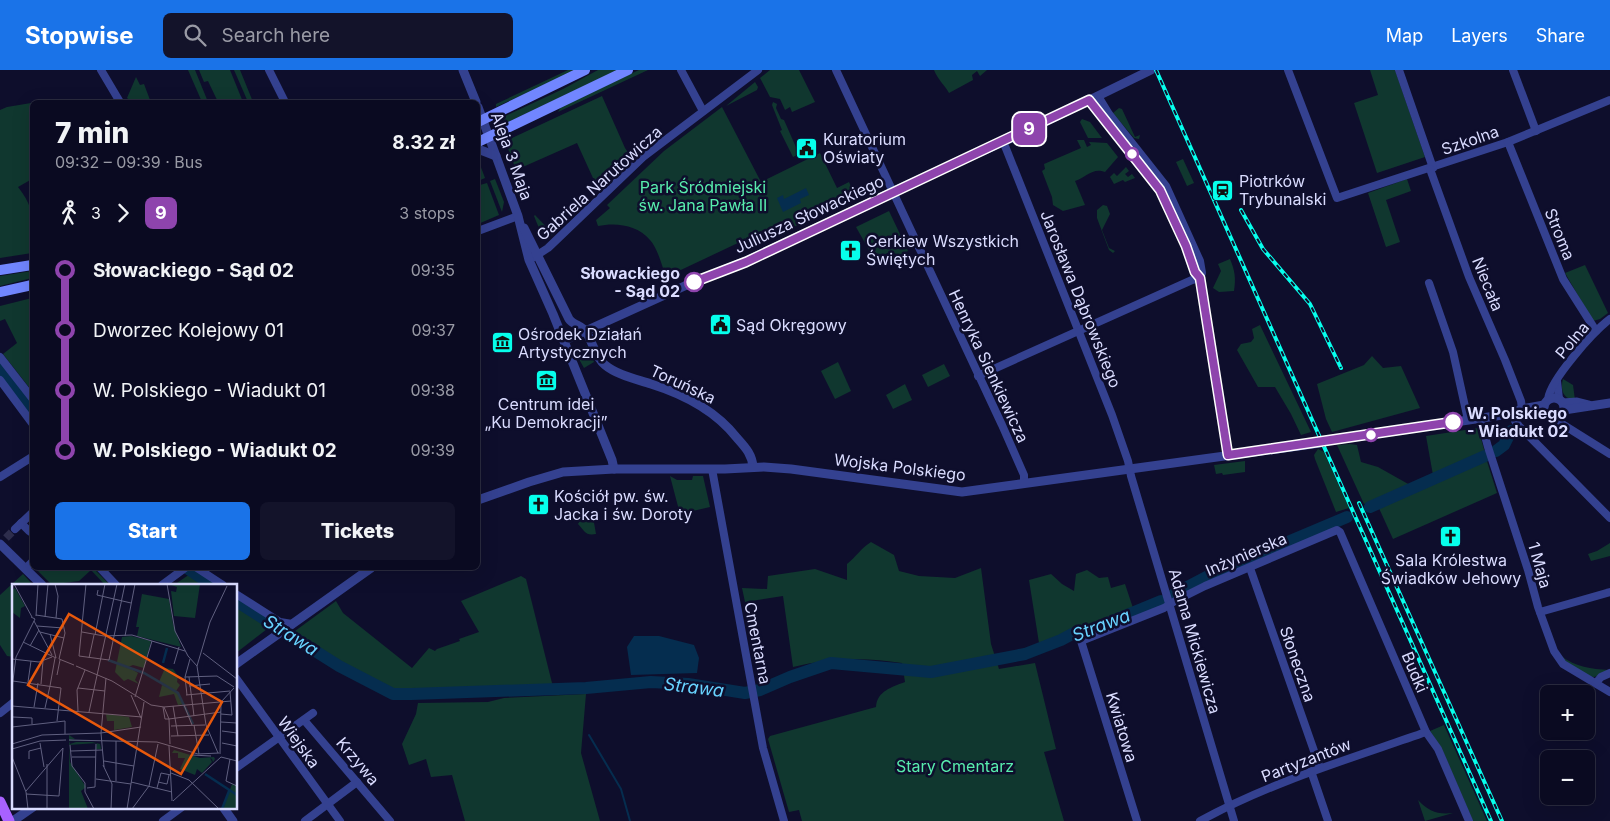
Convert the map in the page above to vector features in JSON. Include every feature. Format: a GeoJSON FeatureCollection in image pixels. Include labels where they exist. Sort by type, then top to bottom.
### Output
{"type":"FeatureCollection","features":[{"type":"Feature","properties":{"kind":"main road"},"geometry":{"type":"LineString","coordinates":[[480,121],[585,70]]}},
{"type":"Feature","properties":{"kind":"main road"},"geometry":{"type":"LineString","coordinates":[[480,141],[628,70]]}},
{"type":"Feature","properties":{"kind":"main road"},"geometry":{"type":"LineString","coordinates":[[0,270],[30,265]]}},
{"type":"Feature","properties":{"kind":"main road"},"geometry":{"type":"LineString","coordinates":[[0,292],[30,285]]}},
{"type":"Feature","properties":{"kind":"main road"},"geometry":{"type":"LineString","coordinates":[[0,802],[9,821]]}},
{"type":"Feature","properties":{"kind":"street"},"geometry":{"type":"LineString","coordinates":[[101,70],[119,100]]}},
{"type":"Feature","properties":{"kind":"street"},"geometry":{"type":"LineString","coordinates":[[270,70],[284,100]]}},
{"type":"Feature","properties":{"kind":"street","name":"Aleja 3 Maja"},"geometry":{"type":"LineString","coordinates":[[463,70],[475,100]]}},
{"type":"Feature","properties":{"kind":"street"},"geometry":{"type":"LineString","coordinates":[[681,70],[703,111]]}},
{"type":"Feature","properties":{"kind":"street","name":"Gabriela Narutowicza"},"geometry":{"type":"LineString","coordinates":[[529,260],[548,248],[630,169],[668,137],[758,70]]}},
{"type":"Feature","properties":{"kind":"street","name":"Henryka Sienkiewicza"},"geometry":{"type":"LineString","coordinates":[[836,70],[1024,475],[1024,483]]}},
{"type":"Feature","properties":{"kind":"street","name":"Juliusza Słowackiego"},"geometry":{"type":"LineString","coordinates":[[560,332],[568,338],[689,284],[746,262],[1151,70]]}},
{"type":"Feature","properties":{"kind":"street","name":"Szkolna"},"geometry":{"type":"LineString","coordinates":[[1288,70],[1337,198],[1508,142],[1610,100]]}},
{"type":"Feature","properties":{"kind":"street","name":"Niecała"},"geometry":{"type":"LineString","coordinates":[[1399,70],[1464,262],[1521,401],[1515,413],[1515,421],[1610,518]]}},
{"type":"Feature","properties":{"kind":"street"},"geometry":{"type":"LineString","coordinates":[[1513,70],[1536,131]]}},
{"type":"Feature","properties":{"kind":"street"},"geometry":{"type":"LineString","coordinates":[[1094,98],[1109,114],[1151,171],[1169,191],[1196,251],[1201,266],[1200,278],[1228,455]]}},
{"type":"Feature","properties":{"kind":"street","name":"Aleja 3 Maja"},"geometry":{"type":"LineString","coordinates":[[480,121],[488,136],[518,216]]}},
{"type":"Feature","properties":{"kind":"street","name":"Jarosława Dąbrowskiego"},"geometry":{"type":"LineString","coordinates":[[1004,141],[1115,424],[1129,468]]}},
{"type":"Feature","properties":{"kind":"street","name":"Stroma"},"geometry":{"type":"LineString","coordinates":[[1508,142],[1563,279],[1596,331]]}},
{"type":"Feature","properties":{"kind":"street"},"geometry":{"type":"LineString","coordinates":[[480,150],[496,156]]}},
{"type":"Feature","properties":{"kind":"street"},"geometry":{"type":"LineString","coordinates":[[518,216],[539,255],[567,315],[576,326],[585,330]]}},
{"type":"Feature","properties":{"kind":"street"},"geometry":{"type":"LineString","coordinates":[[480,231],[518,216]]}},
{"type":"Feature","properties":{"kind":"street"},"geometry":{"type":"LineString","coordinates":[[518,216],[529,260],[581,380],[612,460],[614,470]]}},
{"type":"Feature","properties":{"kind":"street"},"geometry":{"type":"LineString","coordinates":[[978,376],[1200,278]]}},
{"type":"Feature","properties":{"kind":"street"},"geometry":{"type":"LineString","coordinates":[[1429,283],[1453,352],[1468,420]]}},
{"type":"Feature","properties":{"kind":"street","name":"Polna"},"geometry":{"type":"LineString","coordinates":[[1546,406],[1549,393],[1557,381],[1596,331],[1610,319]]}},
{"type":"Feature","properties":{"kind":"street"},"geometry":{"type":"LineString","coordinates":[[560,332],[576,326]]}},
{"type":"Feature","properties":{"kind":"street","name":"Toruńska"},"geometry":{"type":"LineString","coordinates":[[585,330],[599,358],[606,366],[618,372],[666,388],[711,412],[724,422],[749,453],[753,467]]}},
{"type":"Feature","properties":{"kind":"street"},"geometry":{"type":"LineString","coordinates":[[0,357],[30,395]]}},
{"type":"Feature","properties":{"kind":"street"},"geometry":{"type":"LineString","coordinates":[[0,380],[30,420]]}},
{"type":"Feature","properties":{"kind":"street","name":"Polna"},"geometry":{"type":"LineString","coordinates":[[1557,381],[1562,404]]}},
{"type":"Feature","properties":{"kind":"street"},"geometry":{"type":"LineString","coordinates":[[1334,440],[1515,413],[1546,406],[1554,398],[1562,404],[1578,402],[1590,405],[1610,403]]}},
{"type":"Feature","properties":{"kind":"street"},"geometry":{"type":"LineString","coordinates":[[1546,406],[1549,417],[1558,417],[1562,414],[1562,404]]}},
{"type":"Feature","properties":{"kind":"street"},"geometry":{"type":"LineString","coordinates":[[1558,417],[1562,424],[1610,454]]}},
{"type":"Feature","properties":{"kind":"street","name":"1 Maja"},"geometry":{"type":"LineString","coordinates":[[1480,418],[1540,612],[1556,655],[1563,664],[1610,692]]}},
{"type":"Feature","properties":{"kind":"street","name":"Wojska Polskiego"},"geometry":{"type":"LineString","coordinates":[[480,499],[558,473],[753,467],[783,468],[962,492],[1320,443]]}},
{"type":"Feature","properties":{"kind":"street"},"geometry":{"type":"LineString","coordinates":[[0,477],[30,458]]}},
{"type":"Feature","properties":{"kind":"street","name":"Adama Mickiewicza"},"geometry":{"type":"LineString","coordinates":[[1129,468],[1234,821]]}},
{"type":"Feature","properties":{"kind":"street","name":"Cmentarna"},"geometry":{"type":"LineString","coordinates":[[712,469],[765,756],[784,821]]}},
{"type":"Feature","properties":{"kind":"street"},"geometry":{"type":"LineString","coordinates":[[15,529],[30,515]]}},
{"type":"Feature","properties":{"kind":"street"},"geometry":{"type":"LineString","coordinates":[[21,523],[30,532]]}},
{"type":"Feature","properties":{"kind":"street","name":"Inżynierska"},"geometry":{"type":"LineString","coordinates":[[1081,641],[1164,608],[1169,600],[1339,531]]}},
{"type":"Feature","properties":{"kind":"street","name":"Budki"},"geometry":{"type":"LineString","coordinates":[[1339,531],[1426,732],[1438,749],[1470,821]]}},
{"type":"Feature","properties":{"kind":"street"},"geometry":{"type":"LineString","coordinates":[[2,542],[29,565]]}},
{"type":"Feature","properties":{"kind":"street","name":"Słoneczna"},"geometry":{"type":"LineString","coordinates":[[1250,568],[1320,768]]}},
{"type":"Feature","properties":{"kind":"street"},"geometry":{"type":"LineString","coordinates":[[32,570],[41,584]]}},
{"type":"Feature","properties":{"kind":"street"},"geometry":{"type":"LineString","coordinates":[[102,570],[115,584]]}},
{"type":"Feature","properties":{"kind":"street"},"geometry":{"type":"LineString","coordinates":[[163,584],[181,570]]}},
{"type":"Feature","properties":{"kind":"street"},"geometry":{"type":"LineString","coordinates":[[200,570],[221,584]]}},
{"type":"Feature","properties":{"kind":"street"},"geometry":{"type":"LineString","coordinates":[[238,663],[368,570]]}},
{"type":"Feature","properties":{"kind":"street"},"geometry":{"type":"LineString","coordinates":[[1540,612],[1610,592]]}},
{"type":"Feature","properties":{"kind":"street"},"geometry":{"type":"LineString","coordinates":[[238,595],[289,626]]}},
{"type":"Feature","properties":{"kind":"street","name":"Kwiatowa"},"geometry":{"type":"LineString","coordinates":[[1081,641],[1137,821]]}},
{"type":"Feature","properties":{"kind":"street"},"geometry":{"type":"LineString","coordinates":[[1596,683],[1610,673]]}},
{"type":"Feature","properties":{"kind":"street","name":"Wiejska"},"geometry":{"type":"LineString","coordinates":[[238,681],[340,821]]}},
{"type":"Feature","properties":{"kind":"street"},"geometry":{"type":"LineString","coordinates":[[0,713],[12,704]]}},
{"type":"Feature","properties":{"kind":"street"},"geometry":{"type":"LineString","coordinates":[[238,767],[313,713]]}},
{"type":"Feature","properties":{"kind":"street","name":"Krzywa"},"geometry":{"type":"LineString","coordinates":[[304,720],[390,821]]}},
{"type":"Feature","properties":{"kind":"street","name":"Partyzantów"},"geometry":{"type":"LineString","coordinates":[[1200,821],[1229,804],[1320,768],[1426,732]]}},
{"type":"Feature","properties":{"kind":"street"},"geometry":{"type":"LineString","coordinates":[[1311,772],[1328,821]]}},
{"type":"Feature","properties":{"kind":"street"},"geometry":{"type":"LineString","coordinates":[[305,821],[357,782]]}},
{"type":"Feature","properties":{"kind":"street"},"geometry":{"type":"LineString","coordinates":[[13,821],[32,808]]}},
{"type":"Feature","properties":{"kind":"street"},"geometry":{"type":"LineString","coordinates":[[163,821],[181,808]]}},
{"type":"Feature","properties":{"kind":"street"},"geometry":{"type":"LineString","coordinates":[[225,808],[233,821]]}},
{"type":"Feature","properties":{"kind":"green space"},"geometry":{"type":"Polygon","coordinates":[[[188,70],[195,70],[207,100],[201,100],[188,70]]]}},
{"type":"Feature","properties":{"kind":"green space"},"geometry":{"type":"Polygon","coordinates":[[[199,70],[230,70],[242,100],[217,100],[208,81],[204,82],[199,70]]]}},
{"type":"Feature","properties":{"kind":"green space"},"geometry":{"type":"Polygon","coordinates":[[[234,70],[240,70],[252,100],[247,100],[234,70]]]}},
{"type":"Feature","properties":{"kind":"green space"},"geometry":{"type":"Polygon","coordinates":[[[568,70],[576,70],[496,107],[496,104],[568,70]]]}},
{"type":"Feature","properties":{"kind":"green space"},"geometry":{"type":"Polygon","coordinates":[[[598,70],[618,70],[504,124],[501,118],[563,89],[598,70]]]}},
{"type":"Feature","properties":{"kind":"green space"},"geometry":{"type":"Polygon","coordinates":[[[639,70],[648,70],[558,112],[561,107],[639,70]]]}},
{"type":"Feature","properties":{"kind":"green space"},"geometry":{"type":"Polygon","coordinates":[[[770,70],[799,70],[815,102],[792,112],[790,107],[785,110],[780,99],[770,97],[760,78],[770,70]]]}},
{"type":"Feature","properties":{"kind":"green space"},"geometry":{"type":"Polygon","coordinates":[[[934,70],[987,70],[980,76],[977,71],[972,75],[973,80],[949,93],[934,70]]]}},
{"type":"Feature","properties":{"kind":"green space"},"geometry":{"type":"Polygon","coordinates":[[[1370,70],[1395,70],[1425,157],[1377,173],[1354,103],[1378,95],[1370,70]]]}},
{"type":"Feature","properties":{"kind":"green space"},"geometry":{"type":"Polygon","coordinates":[[[136,77],[140,85],[144,84],[150,100],[130,100],[127,98],[136,77]]]}},
{"type":"Feature","properties":{"kind":"green space"},"geometry":{"type":"Polygon","coordinates":[[[755,82],[758,87],[757,90],[726,106],[755,82]]]}},
{"type":"Feature","properties":{"kind":"green space"},"geometry":{"type":"Polygon","coordinates":[[[602,96],[625,148],[631,157],[598,189],[577,143],[516,170],[507,146],[512,138],[602,96]]]}},
{"type":"Feature","properties":{"kind":"green space"},"geometry":{"type":"Polygon","coordinates":[[[773,102],[777,104],[776,108],[781,119],[784,120],[799,154],[793,157],[780,131],[782,130],[772,105],[773,102]]]}},
{"type":"Feature","properties":{"kind":"green space"},"geometry":{"type":"Polygon","coordinates":[[[30,103],[30,180],[18,187],[30,208],[30,253],[0,258],[0,110],[30,103]]]}},
{"type":"Feature","properties":{"kind":"green space","name":"Park Śródmiejski św. Jana Pawła II"},"geometry":{"type":"Polygon","coordinates":[[[722,107],[761,182],[820,153],[837,188],[849,182],[856,198],[744,250],[740,242],[666,277],[655,248],[645,235],[626,226],[612,224],[598,226],[596,220],[610,208],[607,205],[664,151],[722,107]]]}},
{"type":"Feature","properties":{"kind":"green space"},"geometry":{"type":"Polygon","coordinates":[[[1119,108],[1122,109],[1135,137],[1140,135],[1139,139],[1134,138],[1113,113],[1119,108]]]}},
{"type":"Feature","properties":{"kind":"green space"},"geometry":{"type":"Polygon","coordinates":[[[1082,119],[1090,122],[1102,138],[1088,138],[1080,122],[1082,119]]]}},
{"type":"Feature","properties":{"kind":"green space"},"geometry":{"type":"Polygon","coordinates":[[[1077,140],[1084,140],[1087,147],[1091,145],[1089,142],[1107,143],[1118,157],[1105,172],[1093,172],[1075,181],[1085,205],[1063,211],[1053,205],[1052,197],[1042,171],[1045,169],[1044,164],[1081,148],[1077,140]]]}},
{"type":"Feature","properties":{"kind":"green space"},"geometry":{"type":"Polygon","coordinates":[[[1183,159],[1194,183],[1187,186],[1176,162],[1183,159]]]}},
{"type":"Feature","properties":{"kind":"green space"},"geometry":{"type":"Polygon","coordinates":[[[480,165],[485,178],[480,180],[480,165]]]}},
{"type":"Feature","properties":{"kind":"green space"},"geometry":{"type":"Polygon","coordinates":[[[1126,167],[1129,171],[1125,174],[1128,177],[1132,174],[1135,178],[1114,184],[1110,177],[1114,173],[1117,176],[1126,167]]]}},
{"type":"Feature","properties":{"kind":"green space"},"geometry":{"type":"Polygon","coordinates":[[[495,179],[504,202],[502,212],[490,181],[495,179]]]}},
{"type":"Feature","properties":{"kind":"green space"},"geometry":{"type":"Polygon","coordinates":[[[1407,179],[1411,191],[1386,200],[1400,242],[1386,247],[1368,193],[1407,179]]]}},
{"type":"Feature","properties":{"kind":"green space"},"geometry":{"type":"Polygon","coordinates":[[[487,183],[499,215],[480,223],[480,185],[487,183]]]}},
{"type":"Feature","properties":{"kind":"green space"},"geometry":{"type":"Polygon","coordinates":[[[1103,205],[1107,206],[1110,214],[1102,230],[1109,248],[1115,251],[1113,253],[1109,250],[1097,218],[1097,210],[1103,205]]]}},
{"type":"Feature","properties":{"kind":"green space"},"geometry":{"type":"Polygon","coordinates":[[[889,211],[908,251],[900,255],[890,252],[874,259],[856,227],[889,211]]]}},
{"type":"Feature","properties":{"kind":"green space"},"geometry":{"type":"Polygon","coordinates":[[[535,215],[553,234],[547,240],[543,238],[535,215]]]}},
{"type":"Feature","properties":{"kind":"green space"},"geometry":{"type":"Polygon","coordinates":[[[1230,259],[1235,275],[1234,291],[1219,292],[1213,288],[1221,271],[1218,264],[1230,259]]]}},
{"type":"Feature","properties":{"kind":"green space"},"geometry":{"type":"Polygon","coordinates":[[[1585,265],[1608,313],[1600,319],[1593,321],[1565,273],[1585,265]]]}},
{"type":"Feature","properties":{"kind":"green space"},"geometry":{"type":"Polygon","coordinates":[[[30,271],[30,278],[0,286],[0,276],[30,271]]]}},
{"type":"Feature","properties":{"kind":"green space"},"geometry":{"type":"Polygon","coordinates":[[[30,298],[30,388],[3,354],[17,343],[5,319],[0,321],[0,306],[30,298]]]}},
{"type":"Feature","properties":{"kind":"green space"},"geometry":{"type":"Polygon","coordinates":[[[1260,325],[1311,432],[1301,435],[1275,387],[1258,387],[1237,350],[1241,344],[1251,342],[1254,338],[1252,329],[1260,325]]]}},
{"type":"Feature","properties":{"kind":"green space"},"geometry":{"type":"Polygon","coordinates":[[[587,346],[594,362],[584,368],[575,352],[579,350],[581,352],[584,351],[583,348],[587,346]]]}},
{"type":"Feature","properties":{"kind":"green space"},"geometry":{"type":"Polygon","coordinates":[[[1372,356],[1383,368],[1401,366],[1420,408],[1332,432],[1326,419],[1317,384],[1364,365],[1372,356]]]}},
{"type":"Feature","properties":{"kind":"green space"},"geometry":{"type":"Polygon","coordinates":[[[838,362],[851,391],[835,399],[821,371],[838,362]]]}},
{"type":"Feature","properties":{"kind":"green space"},"geometry":{"type":"Polygon","coordinates":[[[944,364],[950,376],[928,387],[922,375],[944,364]]]}},
{"type":"Feature","properties":{"kind":"green space"},"geometry":{"type":"Polygon","coordinates":[[[1563,379],[1573,385],[1575,400],[1568,398],[1563,393],[1563,379]]]}},
{"type":"Feature","properties":{"kind":"green space"},"geometry":{"type":"Polygon","coordinates":[[[905,384],[912,400],[893,409],[886,395],[905,384]]]}},
{"type":"Feature","properties":{"kind":"green space"},"geometry":{"type":"Polygon","coordinates":[[[1478,428],[1485,453],[1433,475],[1426,436],[1478,428]]]}},
{"type":"Feature","properties":{"kind":"green space"},"geometry":{"type":"Polygon","coordinates":[[[1337,445],[1357,445],[1361,462],[1378,467],[1410,485],[1364,504],[1337,445]]]}},
{"type":"Feature","properties":{"kind":"green space"},"geometry":{"type":"Polygon","coordinates":[[[1318,449],[1324,452],[1349,508],[1336,512],[1315,459],[1314,455],[1318,449]]]}},
{"type":"Feature","properties":{"kind":"green space"},"geometry":{"type":"Polygon","coordinates":[[[1486,458],[1497,493],[1393,539],[1378,506],[1486,458]]]}},
{"type":"Feature","properties":{"kind":"green space"},"geometry":{"type":"Polygon","coordinates":[[[1245,461],[1245,472],[1216,474],[1214,465],[1245,461]]]}},
{"type":"Feature","properties":{"kind":"green space"},"geometry":{"type":"Polygon","coordinates":[[[670,476],[677,480],[692,480],[693,476],[703,476],[710,507],[680,514],[670,476]]]}},
{"type":"Feature","properties":{"kind":"green space"},"geometry":{"type":"Polygon","coordinates":[[[579,511],[593,517],[596,534],[587,534],[578,524],[581,518],[579,511]]]}},
{"type":"Feature","properties":{"kind":"green space","name":"Stary Cmentarz"},"geometry":{"type":"Polygon","coordinates":[[[871,542],[894,555],[899,571],[919,576],[955,578],[981,568],[991,644],[999,669],[1035,663],[1056,749],[1044,752],[1064,821],[802,821],[799,810],[789,812],[768,739],[770,736],[876,707],[882,693],[905,682],[902,663],[847,659],[793,667],[783,596],[745,602],[742,588],[767,589],[768,576],[815,569],[847,580],[847,564],[871,542]]]}},
{"type":"Feature","properties":{"kind":"green space"},"geometry":{"type":"Polygon","coordinates":[[[1610,543],[1610,556],[1591,561],[1588,554],[1610,543]]]}},
{"type":"Feature","properties":{"kind":"green space"},"geometry":{"type":"Polygon","coordinates":[[[91,570],[79,581],[63,584],[51,584],[38,571],[91,570]]]}},
{"type":"Feature","properties":{"kind":"green space"},"geometry":{"type":"Polygon","coordinates":[[[91,570],[95,570],[109,584],[104,584],[91,570]]]}},
{"type":"Feature","properties":{"kind":"green space"},"geometry":{"type":"Polygon","coordinates":[[[1087,570],[1099,578],[1108,577],[1111,588],[1125,584],[1133,608],[1039,643],[1029,580],[1051,574],[1062,584],[1074,591],[1076,574],[1087,570]]]}},
{"type":"Feature","properties":{"kind":"green space"},"geometry":{"type":"Polygon","coordinates":[[[23,574],[32,584],[12,584],[23,574]]]}},
{"type":"Feature","properties":{"kind":"green space"},"geometry":{"type":"Polygon","coordinates":[[[190,574],[205,584],[175,584],[190,574]]]}},
{"type":"Feature","properties":{"kind":"green space"},"geometry":{"type":"Polygon","coordinates":[[[521,576],[526,579],[553,687],[401,692],[344,667],[294,637],[295,631],[336,601],[343,613],[412,668],[429,648],[435,651],[460,641],[459,639],[479,632],[461,601],[521,576]]]}},
{"type":"Feature","properties":{"kind":"green space"},"geometry":{"type":"Polygon","coordinates":[[[12,584],[12,657],[7,656],[0,645],[0,595],[12,584]]]}},
{"type":"Feature","properties":{"kind":"green space"},"geometry":{"type":"Polygon","coordinates":[[[238,605],[271,626],[238,651],[238,605]]]}},
{"type":"Feature","properties":{"kind":"green space"},"geometry":{"type":"Polygon","coordinates":[[[1561,656],[1572,663],[1584,667],[1609,670],[1591,677],[1576,669],[1561,656]]]}},
{"type":"Feature","properties":{"kind":"green space"},"geometry":{"type":"Polygon","coordinates":[[[586,694],[581,753],[600,821],[465,821],[452,775],[431,777],[426,759],[409,765],[402,744],[416,714],[418,703],[488,702],[504,698],[586,694]]]}},
{"type":"Feature","properties":{"kind":"green space"},"geometry":{"type":"Polygon","coordinates":[[[1444,725],[1487,821],[1473,821],[1442,749],[1430,731],[1444,725]]]}},
{"type":"Feature","properties":{"kind":"green space"},"geometry":{"type":"Polygon","coordinates":[[[1418,800],[1434,811],[1453,813],[1425,821],[1418,800]]]}},
{"type":"Feature","properties":{"kind":"water"},"geometry":{"type":"Polygon","coordinates":[[[806,188],[809,195],[800,199],[801,203],[783,212],[777,198],[783,195],[784,199],[806,188]]]}},
{"type":"Feature","properties":{"kind":"water"},"geometry":{"type":"Polygon","coordinates":[[[634,636],[659,636],[694,645],[699,658],[697,673],[631,675],[627,647],[634,636]]]}},
{"type":"Feature","properties":{"kind":"waterway","name":"Strawa"},"geometry":{"type":"LineString","coordinates":[[0,369],[30,407]]}},
{"type":"Feature","properties":{"kind":"waterway","name":"Strawa"},"geometry":{"type":"LineString","coordinates":[[1496,451],[1504,445],[1511,431]]}},
{"type":"Feature","properties":{"kind":"waterway","name":"Strawa"},"geometry":{"type":"LineString","coordinates":[[1370,507],[1485,456]]}},
{"type":"Feature","properties":{"kind":"waterway","name":"Strawa"},"geometry":{"type":"LineString","coordinates":[[1174,594],[1212,574],[1347,517]]}},
{"type":"Feature","properties":{"kind":"waterway","name":"Strawa"},"geometry":{"type":"LineString","coordinates":[[190,570],[211,584]]}},
{"type":"Feature","properties":{"kind":"waterway","name":"Strawa"},"geometry":{"type":"LineString","coordinates":[[238,602],[339,666],[393,694],[411,694],[586,688],[651,682],[688,684],[745,693],[760,690],[831,663],[931,672],[1025,654],[1074,633],[1093,629],[1161,601]]}},
{"type":"Feature","properties":{"kind":"waterway"},"geometry":{"type":"LineString","coordinates":[[589,735],[621,789],[630,821]]}},
{"type":"Feature","properties":{"kind":"tunnel"},"geometry":{"type":"LineString","coordinates":[[6,538],[15,529]]}},
{"type":"Feature","properties":{"kind":"railway"},"geometry":{"type":"LineString","coordinates":[[1156,70],[1491,821]]}},
{"type":"Feature","properties":{"kind":"railway"},"geometry":{"type":"LineString","coordinates":[[1241,210],[1263,249],[1310,304],[1341,368]]}},
{"type":"Feature","properties":{"kind":"railway"},"geometry":{"type":"LineString","coordinates":[[1359,503],[1502,821]]}},
{"type":"Feature","properties":{"kind":"bus line","name":"9"},"geometry":{"type":"LineString","coordinates":[[694,282],[746,262],[907,185],[1029,130],[1089,100],[1160,190],[1186,246],[1195,272],[1200,278],[1228,455],[1453,422]]}},
{"type":"Feature","properties":{"kind":"place","name":"Kuratorium Oświaty"},"geometry":{"type":"Point","coordinates":[807,148]}},
{"type":"Feature","properties":{"kind":"place","name":"Piotrków Trybunalski"},"geometry":{"type":"Point","coordinates":[1223,190]}},
{"type":"Feature","properties":{"kind":"place","name":"Cerkiew Wszystkich Świętych"},"geometry":{"type":"Point","coordinates":[850,250]}},
{"type":"Feature","properties":{"kind":"place","name":"Słowackiego - Sąd 02"},"geometry":{"type":"Point","coordinates":[694,282]}},
{"type":"Feature","properties":{"kind":"place","name":"Sąd Okręgowy"},"geometry":{"type":"Point","coordinates":[720,325]}},
{"type":"Feature","properties":{"kind":"place","name":"Ośrodek Działań Artystycznych"},"geometry":{"type":"Point","coordinates":[502,343]}},
{"type":"Feature","properties":{"kind":"place","name":"Centrum idei „Ku Demokracji”"},"geometry":{"type":"Point","coordinates":[546,380]}},
{"type":"Feature","properties":{"kind":"place","name":"W. Polskiego - Wiadukt 02"},"geometry":{"type":"Point","coordinates":[1453,422]}},
{"type":"Feature","properties":{"kind":"place","name":"Kościół pw. św. Jacka i św. Doroty"},"geometry":{"type":"Point","coordinates":[538,505]}},
{"type":"Feature","properties":{"kind":"place","name":"Sala Królestwa Świadków Jehowy"},"geometry":{"type":"Point","coordinates":[1451,536]}}]}
